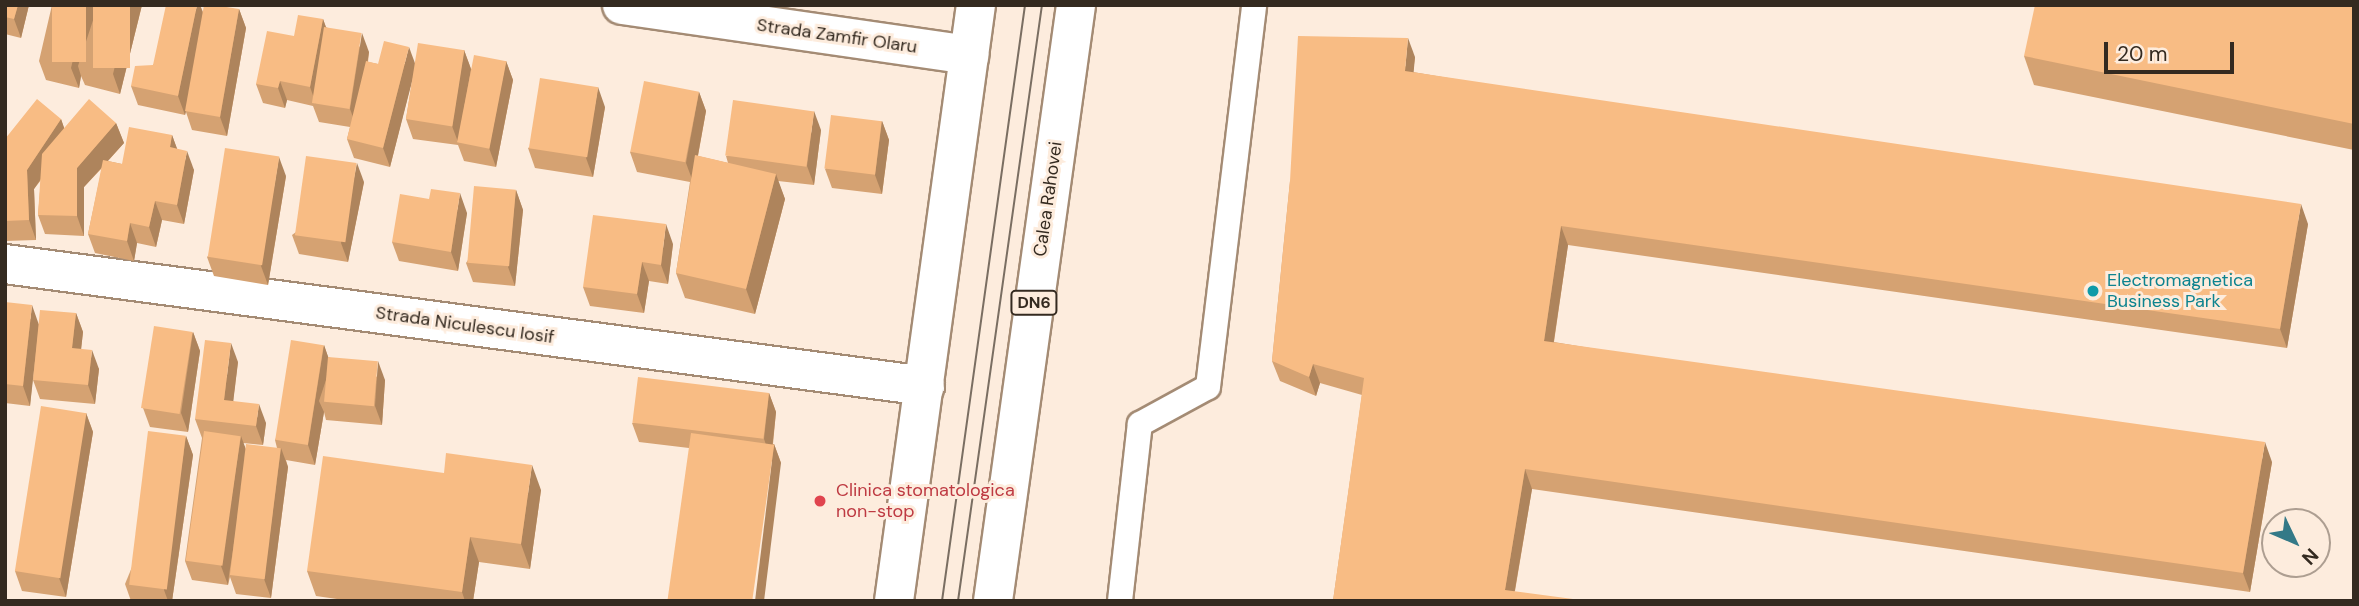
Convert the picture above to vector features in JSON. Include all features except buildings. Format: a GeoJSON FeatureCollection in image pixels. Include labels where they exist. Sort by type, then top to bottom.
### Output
{"type":"FeatureCollection","features":[{"type":"Feature","properties":{"kind":"street","name":"Strada Zamfir Olaru"},"geometry":{"type":"LineString","coordinates":[[622,5],[969,55]]}},
{"type":"Feature","properties":{"kind":"street"},"geometry":{"type":"LineString","coordinates":[[894,601],[976,5]]}},
{"type":"Feature","properties":{"kind":"street","name":"Calea Rahovei"},"geometry":{"type":"LineString","coordinates":[[993,601],[1076,5]]}},
{"type":"Feature","properties":{"kind":"street","name":"Strada Niculescu Iosif"},"geometry":{"type":"LineString","coordinates":[[5,264],[925,386]]}},
{"type":"Feature","properties":{"kind":"lane"},"geometry":{"type":"LineString","coordinates":[[1120,601],[1140,424],[1208,387],[1254,6]]}},
{"type":"Feature","properties":{"kind":"tram line"},"geometry":{"type":"LineString","coordinates":[[942,601],[1025,5]]}},
{"type":"Feature","properties":{"kind":"tram line"},"geometry":{"type":"LineString","coordinates":[[958,601],[1042,5]]}},
{"type":"Feature","properties":{"kind":"place","name":"Electromagnetica Business Park"},"geometry":{"type":"Point","coordinates":[2093,291]}},
{"type":"Feature","properties":{"kind":"place","name":"Clinica stomatologica non-stop"},"geometry":{"type":"Point","coordinates":[820,501]}}]}
